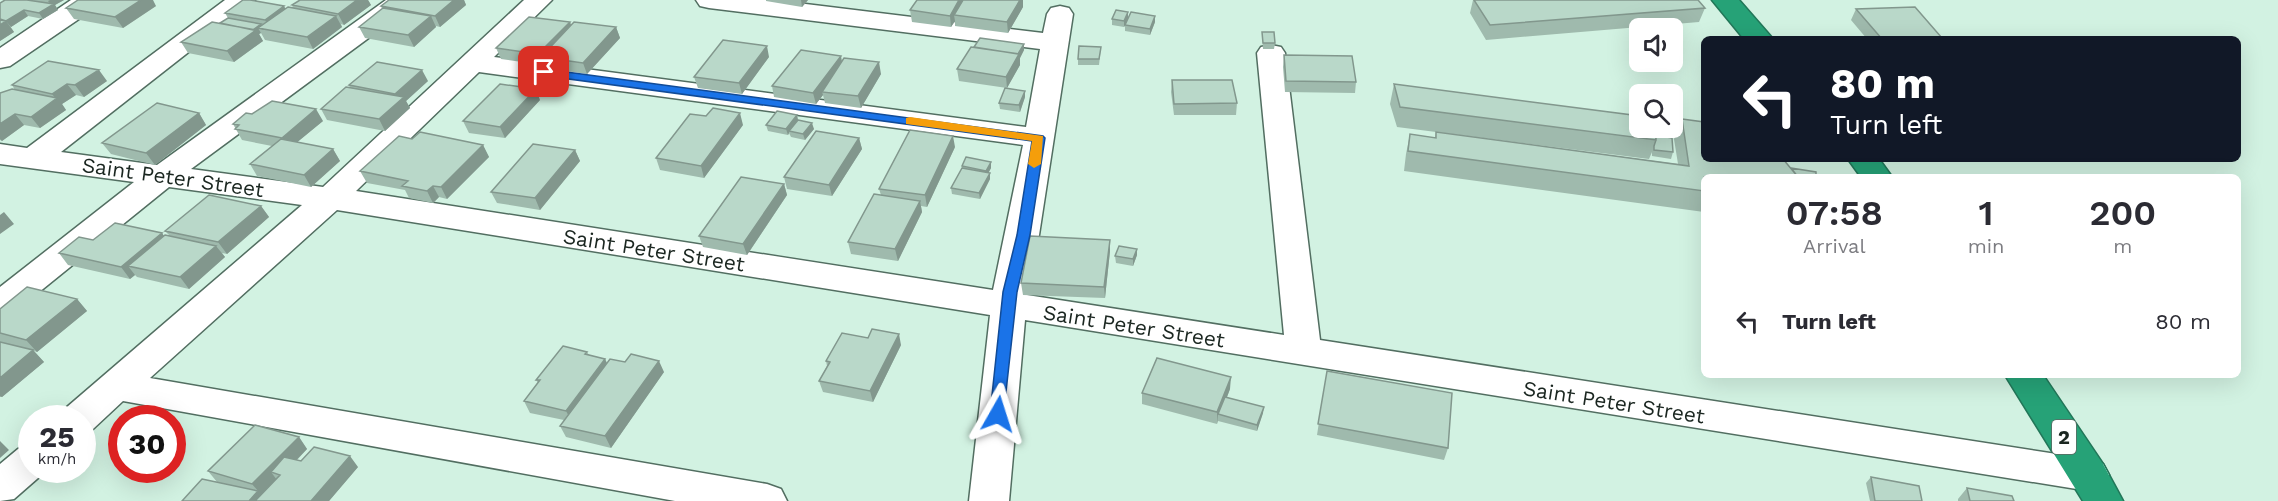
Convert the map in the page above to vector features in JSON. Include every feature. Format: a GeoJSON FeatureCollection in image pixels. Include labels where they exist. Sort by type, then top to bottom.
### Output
{"type":"FeatureCollection","features":[{"type":"Feature","properties":{"kind":"highway"},"geometry":{"type":"LineString","coordinates":[[1725,0],[1756,36]]}},
{"type":"Feature","properties":{"kind":"highway"},"geometry":{"type":"LineString","coordinates":[[1865,162],[1875,174]]}},
{"type":"Feature","properties":{"kind":"highway","name":"2"},"geometry":{"type":"LineString","coordinates":[[2025,378],[2096,488]]}},
{"type":"Feature","properties":{"kind":"street"},"geometry":{"type":"LineString","coordinates":[[0,60],[89,0]]}},
{"type":"Feature","properties":{"kind":"street"},"geometry":{"type":"LineString","coordinates":[[16,156],[242,0]]}},
{"type":"Feature","properties":{"kind":"street"},"geometry":{"type":"LineString","coordinates":[[0,304],[162,176],[403,0]]}},
{"type":"Feature","properties":{"kind":"street"},"geometry":{"type":"LineString","coordinates":[[95,405],[330,198],[539,0]]}},
{"type":"Feature","properties":{"kind":"street"},"geometry":{"type":"LineString","coordinates":[[709,0],[1058,29],[1009,306],[989,501]]}},
{"type":"Feature","properties":{"kind":"street"},"geometry":{"type":"LineString","coordinates":[[1271,53],[1304,353]]}},
{"type":"Feature","properties":{"kind":"street"},"geometry":{"type":"LineString","coordinates":[[473,63],[1038,138]]}},
{"type":"Feature","properties":{"kind":"street","name":"Saint Peter Street"},"geometry":{"type":"LineString","coordinates":[[16,156],[330,198],[1304,353],[2096,488]]}},
{"type":"Feature","properties":{"kind":"street"},"geometry":{"type":"LineString","coordinates":[[117,386],[767,501]]}},
{"type":"Feature","properties":{"kind":"street"},"geometry":{"type":"LineString","coordinates":[[0,487],[18,472]]}},
{"type":"Feature","properties":{"kind":"building"},"geometry":{"type":"Polygon","coordinates":[[[5,0],[54,4],[39,13],[24,10],[6,21],[0,19],[0,3],[5,0]]]}},
{"type":"Feature","properties":{"kind":"building"},"geometry":{"type":"Polygon","coordinates":[[[78,0],[141,0],[115,17],[66,8],[78,0]]]}},
{"type":"Feature","properties":{"kind":"building"},"geometry":{"type":"Polygon","coordinates":[[[243,0],[284,6],[265,20],[225,13],[243,0]]]}},
{"type":"Feature","properties":{"kind":"building"},"geometry":{"type":"Polygon","coordinates":[[[300,0],[357,0],[338,14],[292,5],[300,0]]]}},
{"type":"Feature","properties":{"kind":"building"},"geometry":{"type":"Polygon","coordinates":[[[389,0],[454,0],[435,16],[381,6],[389,0]]]}},
{"type":"Feature","properties":{"kind":"building"},"geometry":{"type":"Polygon","coordinates":[[[917,0],[959,0],[950,16],[910,10],[917,0]]]}},
{"type":"Feature","properties":{"kind":"building"},"geometry":{"type":"Polygon","coordinates":[[[963,0],[1020,0],[1007,22],[954,15],[963,0]]]}},
{"type":"Feature","properties":{"kind":"building"},"geometry":{"type":"Polygon","coordinates":[[[1474,0],[1698,0],[1705,8],[1490,25],[1474,0]]]}},
{"type":"Feature","properties":{"kind":"building"},"geometry":{"type":"Polygon","coordinates":[[[288,7],[336,16],[307,37],[258,28],[288,7]]]}},
{"type":"Feature","properties":{"kind":"building"},"geometry":{"type":"Polygon","coordinates":[[[1915,7],[1940,36],[1879,36],[1856,9],[1915,7]]]}},
{"type":"Feature","properties":{"kind":"building"},"geometry":{"type":"Polygon","coordinates":[[[383,8],[431,16],[408,35],[359,27],[383,8]]]}},
{"type":"Feature","properties":{"kind":"building"},"geometry":{"type":"Polygon","coordinates":[[[1116,10],[1128,12],[1124,21],[1112,19],[1116,10]]]}},
{"type":"Feature","properties":{"kind":"building"},"geometry":{"type":"Polygon","coordinates":[[[1131,12],[1155,16],[1150,29],[1125,25],[1131,12]]]}},
{"type":"Feature","properties":{"kind":"building"},"geometry":{"type":"Polygon","coordinates":[[[529,17],[570,22],[538,54],[496,48],[529,17]]]}},
{"type":"Feature","properties":{"kind":"building"},"geometry":{"type":"Polygon","coordinates":[[[228,18],[261,24],[253,30],[220,23],[228,18]]]}},
{"type":"Feature","properties":{"kind":"building"},"geometry":{"type":"Polygon","coordinates":[[[212,22],[256,30],[227,51],[181,42],[212,22]]]}},
{"type":"Feature","properties":{"kind":"building"},"geometry":{"type":"Polygon","coordinates":[[[574,22],[616,27],[583,63],[541,57],[574,22]]]}},
{"type":"Feature","properties":{"kind":"building"},"geometry":{"type":"Polygon","coordinates":[[[1262,32],[1274,32],[1275,43],[1263,43],[1262,32]]]}},
{"type":"Feature","properties":{"kind":"building"},"geometry":{"type":"Polygon","coordinates":[[[980,38],[1024,44],[1018,54],[974,47],[980,38]]]}},
{"type":"Feature","properties":{"kind":"building"},"geometry":{"type":"Polygon","coordinates":[[[723,40],[767,46],[739,83],[694,77],[723,40]]]}},
{"type":"Feature","properties":{"kind":"building"},"geometry":{"type":"Polygon","coordinates":[[[1079,46],[1101,47],[1099,59],[1078,59],[1079,46]]]}},
{"type":"Feature","properties":{"kind":"building"},"geometry":{"type":"Polygon","coordinates":[[[971,47],[1019,54],[1006,77],[957,69],[971,47]]]}},
{"type":"Feature","properties":{"kind":"building"},"geometry":{"type":"Polygon","coordinates":[[[801,50],[841,56],[813,93],[772,86],[801,50]]]}},
{"type":"Feature","properties":{"kind":"building"},"geometry":{"type":"Polygon","coordinates":[[[1284,55],[1352,56],[1356,82],[1286,81],[1284,55]]]}},
{"type":"Feature","properties":{"kind":"building"},"geometry":{"type":"Polygon","coordinates":[[[844,58],[879,62],[858,96],[822,92],[844,58]]]}},
{"type":"Feature","properties":{"kind":"building"},"geometry":{"type":"Polygon","coordinates":[[[48,61],[99,70],[75,85],[67,84],[52,94],[12,85],[48,61]]]}},
{"type":"Feature","properties":{"kind":"building"},"geometry":{"type":"Polygon","coordinates":[[[377,62],[422,70],[395,94],[349,85],[377,62]]]}},
{"type":"Feature","properties":{"kind":"building"},"geometry":{"type":"Polygon","coordinates":[[[1172,80],[1232,80],[1237,103],[1174,104],[1172,80]]]}},
{"type":"Feature","properties":{"kind":"building"},"geometry":{"type":"Polygon","coordinates":[[[500,84],[536,89],[500,127],[463,121],[500,84]]]}},
{"type":"Feature","properties":{"kind":"building"},"geometry":{"type":"Polygon","coordinates":[[[1394,84],[1629,115],[1629,137],[1400,107],[1394,84]]]}},
{"type":"Feature","properties":{"kind":"building"},"geometry":{"type":"Polygon","coordinates":[[[346,87],[404,97],[379,119],[321,109],[346,87]]]}},
{"type":"Feature","properties":{"kind":"building"},"geometry":{"type":"Polygon","coordinates":[[[1005,88],[1025,91],[1019,105],[999,103],[1005,88]]]}},
{"type":"Feature","properties":{"kind":"building"},"geometry":{"type":"Polygon","coordinates":[[[12,89],[57,98],[31,117],[15,114],[0,124],[0,93],[12,89]]]}},
{"type":"Feature","properties":{"kind":"building"},"geometry":{"type":"Polygon","coordinates":[[[272,101],[316,109],[282,138],[235,129],[239,125],[233,124],[246,113],[252,114],[272,101]]]}},
{"type":"Feature","properties":{"kind":"building"},"geometry":{"type":"Polygon","coordinates":[[[157,103],[199,113],[146,153],[102,143],[157,103]]]}},
{"type":"Feature","properties":{"kind":"building"},"geometry":{"type":"Polygon","coordinates":[[[713,108],[740,113],[701,166],[656,158],[690,114],[706,116],[713,108]]]}},
{"type":"Feature","properties":{"kind":"building"},"geometry":{"type":"Polygon","coordinates":[[[777,111],[797,115],[786,129],[766,125],[777,111]]]}},
{"type":"Feature","properties":{"kind":"building"},"geometry":{"type":"Polygon","coordinates":[[[1683,119],[1701,122],[1701,162],[1786,162],[1796,174],[1701,174],[1701,191],[1408,151],[1410,134],[1436,138],[1436,132],[1689,166],[1683,119]]]}},
{"type":"Feature","properties":{"kind":"building"},"geometry":{"type":"Polygon","coordinates":[[[798,120],[812,123],[803,134],[789,131],[798,120]]]}},
{"type":"Feature","properties":{"kind":"building"},"geometry":{"type":"Polygon","coordinates":[[[910,130],[953,136],[925,195],[879,189],[910,130]]]}},
{"type":"Feature","properties":{"kind":"building"},"geometry":{"type":"Polygon","coordinates":[[[816,131],[859,138],[829,185],[784,177],[816,131]]]}},
{"type":"Feature","properties":{"kind":"building"},"geometry":{"type":"Polygon","coordinates":[[[420,132],[483,145],[441,187],[433,186],[427,191],[402,186],[408,181],[360,171],[399,136],[412,139],[420,132]]]}},
{"type":"Feature","properties":{"kind":"building"},"geometry":{"type":"Polygon","coordinates":[[[1656,138],[1672,138],[1673,152],[1654,150],[1656,138]]]}},
{"type":"Feature","properties":{"kind":"building"},"geometry":{"type":"Polygon","coordinates":[[[281,139],[333,149],[304,175],[250,164],[281,139]]]}},
{"type":"Feature","properties":{"kind":"building"},"geometry":{"type":"Polygon","coordinates":[[[533,144],[575,150],[535,198],[491,192],[533,144]]]}},
{"type":"Feature","properties":{"kind":"building"},"geometry":{"type":"Polygon","coordinates":[[[966,157],[991,162],[986,171],[962,166],[966,157]]]}},
{"type":"Feature","properties":{"kind":"building"},"geometry":{"type":"Polygon","coordinates":[[[962,168],[990,173],[979,193],[951,188],[962,168]]]}},
{"type":"Feature","properties":{"kind":"building"},"geometry":{"type":"Polygon","coordinates":[[[1791,168],[1816,172],[1816,174],[1796,174],[1791,168]]]}},
{"type":"Feature","properties":{"kind":"building"},"geometry":{"type":"Polygon","coordinates":[[[741,177],[784,184],[743,244],[699,236],[741,177]]]}},
{"type":"Feature","properties":{"kind":"building"},"geometry":{"type":"Polygon","coordinates":[[[874,194],[920,201],[895,249],[848,242],[874,194]]]}},
{"type":"Feature","properties":{"kind":"building"},"geometry":{"type":"Polygon","coordinates":[[[209,195],[261,206],[218,242],[165,231],[209,195]]]}},
{"type":"Feature","properties":{"kind":"building"},"geometry":{"type":"Polygon","coordinates":[[[115,223],[162,233],[121,267],[59,253],[79,237],[93,240],[115,223]]]}},
{"type":"Feature","properties":{"kind":"building"},"geometry":{"type":"Polygon","coordinates":[[[165,235],[216,246],[180,277],[128,266],[165,235]]]}},
{"type":"Feature","properties":{"kind":"building"},"geometry":{"type":"Polygon","coordinates":[[[1030,236],[1110,240],[1104,287],[1021,283],[1030,236]]]}},
{"type":"Feature","properties":{"kind":"building"},"geometry":{"type":"Polygon","coordinates":[[[1119,246],[1137,249],[1133,259],[1115,256],[1119,246]]]}},
{"type":"Feature","properties":{"kind":"building"},"geometry":{"type":"Polygon","coordinates":[[[27,287],[77,299],[26,340],[0,333],[0,309],[27,287]]]}},
{"type":"Feature","properties":{"kind":"building"},"geometry":{"type":"Polygon","coordinates":[[[872,329],[899,334],[870,391],[819,381],[830,362],[826,361],[842,333],[868,338],[872,329]]]}},
{"type":"Feature","properties":{"kind":"building"},"geometry":{"type":"Polygon","coordinates":[[[0,342],[33,350],[0,378],[0,342]]]}},
{"type":"Feature","properties":{"kind":"building"},"geometry":{"type":"Polygon","coordinates":[[[563,346],[605,359],[566,411],[524,401],[540,380],[536,380],[563,346]]]}},
{"type":"Feature","properties":{"kind":"building"},"geometry":{"type":"Polygon","coordinates":[[[631,354],[659,361],[605,436],[560,426],[610,359],[625,362],[631,354]]]}},
{"type":"Feature","properties":{"kind":"building"},"geometry":{"type":"Polygon","coordinates":[[[1157,358],[1231,377],[1217,412],[1142,393],[1157,358]]]}},
{"type":"Feature","properties":{"kind":"building"},"geometry":{"type":"Polygon","coordinates":[[[1327,371],[1452,393],[1448,448],[1318,424],[1327,371]]]}},
{"type":"Feature","properties":{"kind":"building"},"geometry":{"type":"Polygon","coordinates":[[[1225,397],[1264,407],[1257,425],[1218,414],[1225,397]]]}},
{"type":"Feature","properties":{"kind":"building"},"geometry":{"type":"Polygon","coordinates":[[[255,425],[299,437],[252,484],[208,471],[255,425]]]}},
{"type":"Feature","properties":{"kind":"building"},"geometry":{"type":"Polygon","coordinates":[[[314,447],[350,456],[311,501],[255,501],[280,475],[271,472],[284,457],[301,461],[314,447]]]}},
{"type":"Feature","properties":{"kind":"building"},"geometry":{"type":"Polygon","coordinates":[[[1871,477],[1919,486],[1922,501],[1875,501],[1871,477]]]}},
{"type":"Feature","properties":{"kind":"building"},"geometry":{"type":"Polygon","coordinates":[[[202,479],[258,491],[249,501],[182,501],[202,479]]]}},
{"type":"Feature","properties":{"kind":"building"},"geometry":{"type":"Polygon","coordinates":[[[1967,488],[2012,496],[2014,501],[1970,501],[1967,488]]]}},
{"type":"Feature","properties":{"kind":"slow traffic"},"geometry":{"type":"LineString","coordinates":[[910,121],[1038,138],[1034,164]]}},
{"type":"Feature","properties":{"kind":"route"},"geometry":{"type":"LineString","coordinates":[[544,72],[1038,138],[1023,235],[1010,292],[998,414]]}}]}
